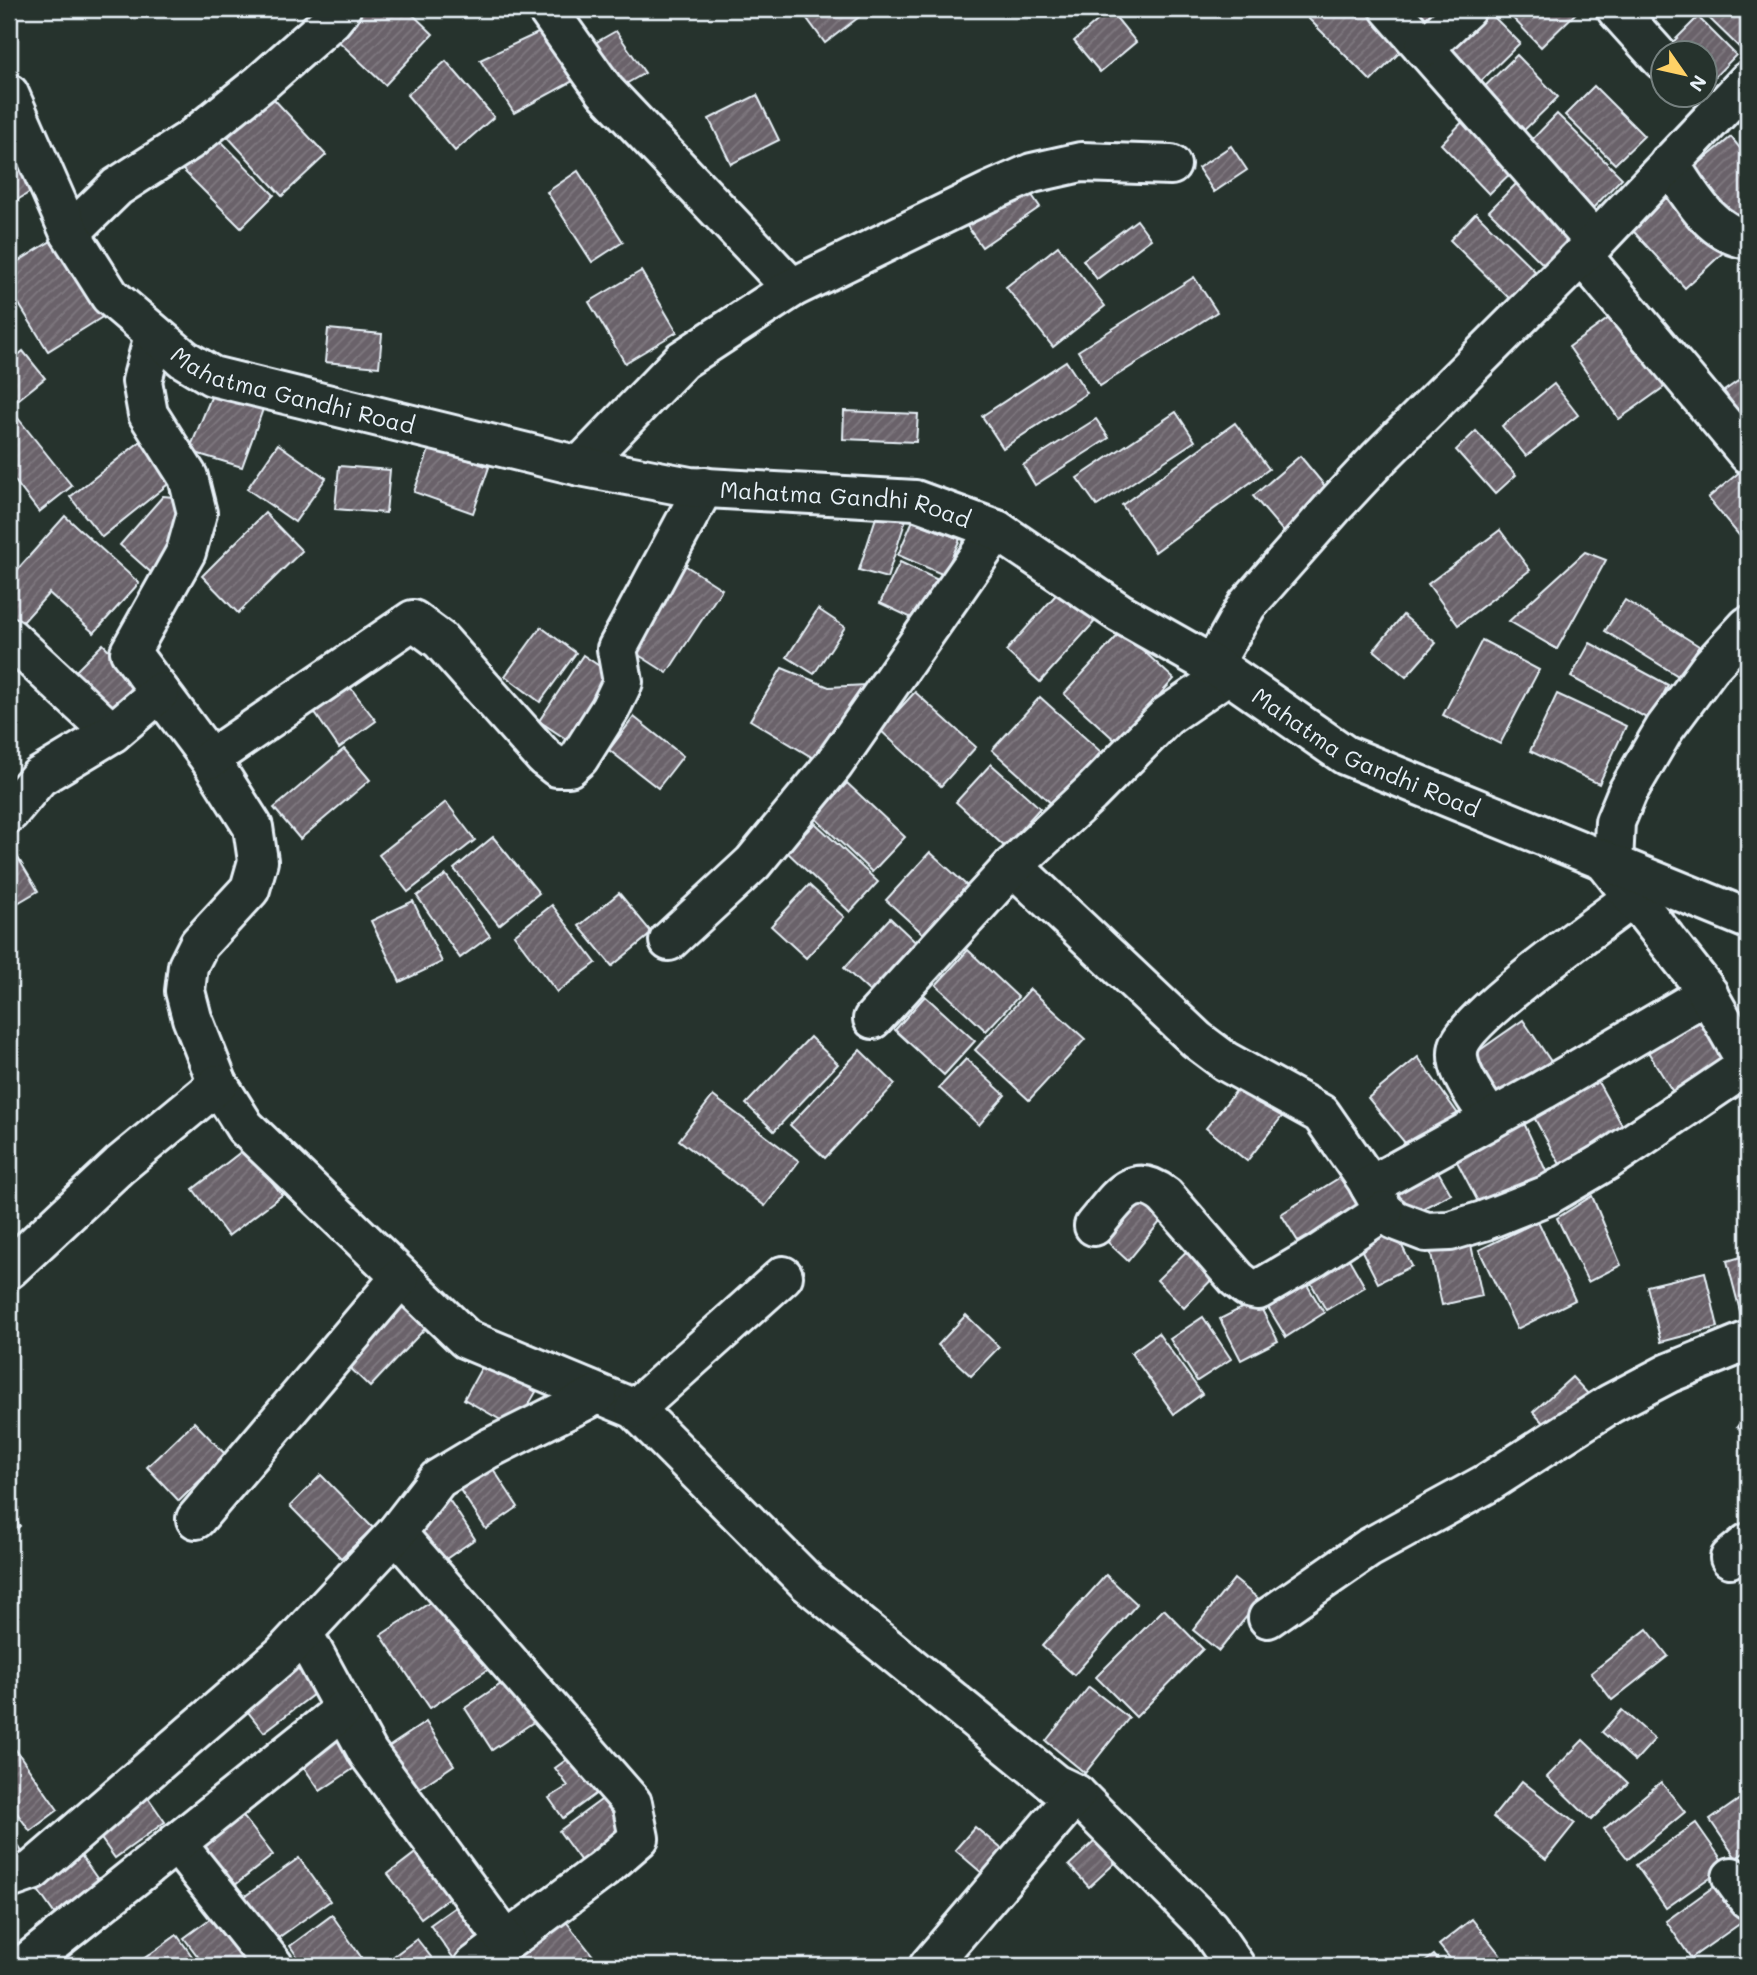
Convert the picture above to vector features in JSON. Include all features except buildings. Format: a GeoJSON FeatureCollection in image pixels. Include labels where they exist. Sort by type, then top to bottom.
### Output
{"type":"FeatureCollection","features":[{"type":"Feature","properties":{"kind":"street"},"geometry":{"type":"LineString","coordinates":[[70,233],[117,187],[190,140],[261,83],[341,9]]}},
{"type":"Feature","properties":{"kind":"street"},"geometry":{"type":"LineString","coordinates":[[547,9],[605,91],[792,288]]}},
{"type":"Feature","properties":{"kind":"street"},"geometry":{"type":"LineString","coordinates":[[1390,9],[1589,249],[1748,454]]}},
{"type":"Feature","properties":{"kind":"street"},"geometry":{"type":"LineString","coordinates":[[1424,48],[1466,9]]}},
{"type":"Feature","properties":{"kind":"street"},"geometry":{"type":"LineString","coordinates":[[1616,9],[1648,44]]}},
{"type":"Feature","properties":{"kind":"street"},"geometry":{"type":"LineString","coordinates":[[1718,98],[1748,81]]}},
{"type":"Feature","properties":{"kind":"street","name":"Mahatma Gandhi Road"},"geometry":{"type":"LineString","coordinates":[[9,94],[70,233],[110,296],[184,359],[212,376],[580,466],[690,487],[915,500],[997,530],[1120,613],[1220,669],[1345,755],[1748,919]]}},
{"type":"Feature","properties":{"kind":"street"},"geometry":{"type":"LineString","coordinates":[[873,1019],[1013,866],[1090,794],[1167,716],[1220,669],[1247,605],[1379,458],[1589,249],[1669,163],[1703,108]]}},
{"type":"Feature","properties":{"kind":"street"},"geometry":{"type":"LineString","coordinates":[[580,466],[682,360],[792,288],[1032,173],[1081,162],[1171,165]]}},
{"type":"Feature","properties":{"kind":"street"},"geometry":{"type":"LineString","coordinates":[[1669,163],[1703,213],[1722,230],[1748,239]]}},
{"type":"Feature","properties":{"kind":"street"},"geometry":{"type":"LineString","coordinates":[[154,335],[142,381],[148,414],[188,477],[198,513],[186,552],[130,652],[210,759],[253,827],[258,862],[250,889],[199,944],[188,966],[185,991],[192,1018],[218,1084],[245,1127],[466,1339],[635,1409],[808,1583],[1055,1784],[1076,1794],[1209,1928],[1235,1966]]}},
{"type":"Feature","properties":{"kind":"street"},"geometry":{"type":"LineString","coordinates":[[210,759],[413,620],[440,640],[544,757],[557,767],[569,766],[579,758],[592,739],[623,682],[617,649],[704,487]]}},
{"type":"Feature","properties":{"kind":"street"},"geometry":{"type":"LineString","coordinates":[[669,941],[752,863],[834,764],[997,530]]}},
{"type":"Feature","properties":{"kind":"street"},"geometry":{"type":"LineString","coordinates":[[1013,866],[1197,1040],[1225,1062],[1321,1114],[1377,1198],[1407,1226],[1426,1232],[1450,1231],[1483,1222],[1548,1195],[1606,1161],[1748,1065],[1708,993],[1607,861],[1615,821],[1627,793],[1671,719],[1711,666],[1748,625]]}},
{"type":"Feature","properties":{"kind":"street"},"geometry":{"type":"LineString","coordinates":[[9,637],[112,733]]}},
{"type":"Feature","properties":{"kind":"street"},"geometry":{"type":"LineString","coordinates":[[9,813],[39,777],[112,733],[160,692]]}},
{"type":"Feature","properties":{"kind":"street"},"geometry":{"type":"LineString","coordinates":[[1490,1119],[1462,1070],[1459,1045],[1502,999],[1634,897]]}},
{"type":"Feature","properties":{"kind":"street"},"geometry":{"type":"LineString","coordinates":[[1094,1226],[1126,1190],[1139,1184],[1152,1186],[1165,1196],[1237,1279],[1248,1288],[1258,1290],[1304,1263],[1377,1198],[1490,1119],[1708,993]]}},
{"type":"Feature","properties":{"kind":"street"},"geometry":{"type":"LineString","coordinates":[[9,1269],[120,1165],[218,1084]]}},
{"type":"Feature","properties":{"kind":"street"},"geometry":{"type":"LineString","coordinates":[[635,1409],[783,1276]]}},
{"type":"Feature","properties":{"kind":"street"},"geometry":{"type":"LineString","coordinates":[[196,1519],[400,1278]]}},
{"type":"Feature","properties":{"kind":"street"},"geometry":{"type":"LineString","coordinates":[[1268,1618],[1369,1548],[1486,1484],[1610,1404],[1669,1373],[1748,1340]]}},
{"type":"Feature","properties":{"kind":"street"},"geometry":{"type":"LineString","coordinates":[[9,1879],[32,1871],[282,1654],[396,1533],[438,1479],[488,1449],[598,1394]]}},
{"type":"Feature","properties":{"kind":"street"},"geometry":{"type":"LineString","coordinates":[[396,1533],[632,1803],[639,1838],[602,1870],[474,1966]]}},
{"type":"Feature","properties":{"kind":"street"},"geometry":{"type":"LineString","coordinates":[[303,1633],[368,1752],[506,1941]]}},
{"type":"Feature","properties":{"kind":"street"},"geometry":{"type":"LineString","coordinates":[[23,1966],[344,1709]]}},
{"type":"Feature","properties":{"kind":"street"},"geometry":{"type":"LineString","coordinates":[[929,1966],[1076,1794]]}},
{"type":"Feature","properties":{"kind":"street"},"geometry":{"type":"LineString","coordinates":[[176,1843],[274,1966]]}}]}
